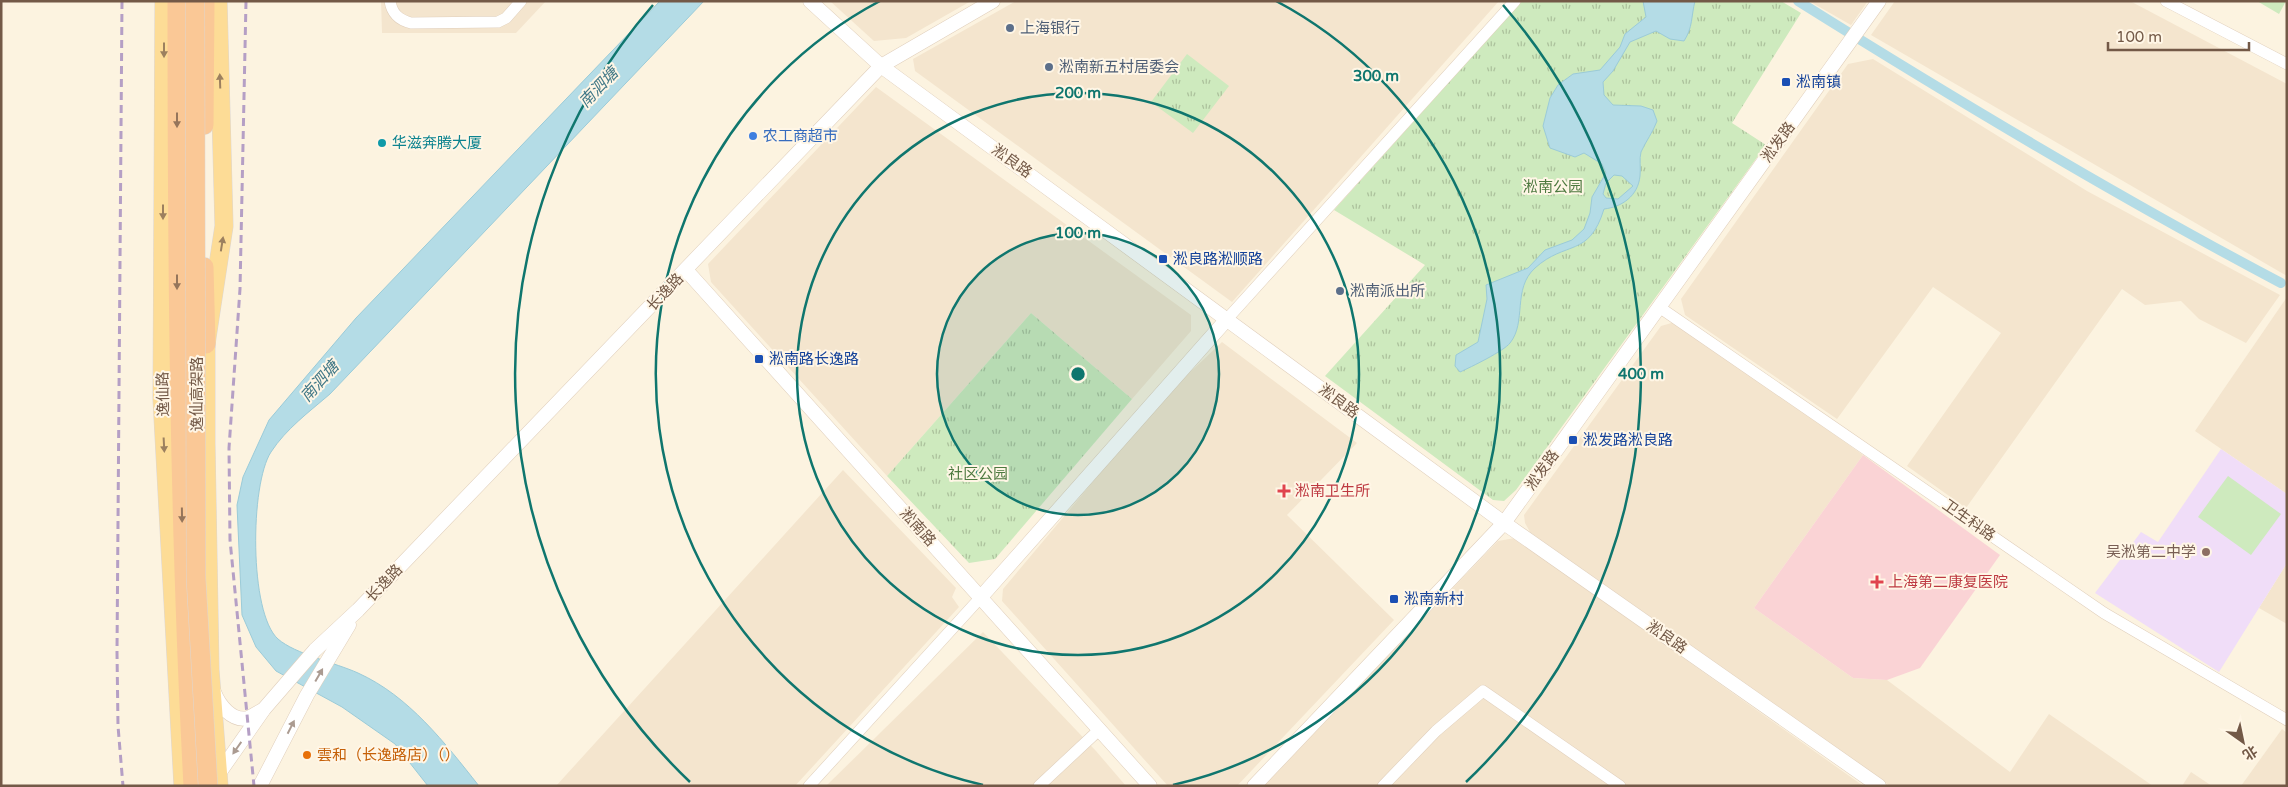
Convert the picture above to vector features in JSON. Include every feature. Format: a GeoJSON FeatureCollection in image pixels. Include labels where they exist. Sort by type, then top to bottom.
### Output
{"type":"FeatureCollection","features":[{"type":"Feature","properties":{"kind":"highway","name":"逸仙高架路"},"geometry":{"type":"LineString","coordinates":[[177,1],[177,304],[184,624],[193,786]]}},
{"type":"Feature","properties":{"kind":"highway","name":"逸仙高架路"},"geometry":{"type":"LineString","coordinates":[[193,1],[196,578],[213,783]]}},
{"type":"Feature","properties":{"kind":"highway"},"geometry":{"type":"LineString","coordinates":[[205,1],[204,247],[206,344]]}},
{"type":"Feature","properties":{"kind":"main road","name":"逸仙路"},"geometry":{"type":"LineString","coordinates":[[164,1],[162,399],[183,786]]}},
{"type":"Feature","properties":{"kind":"main road"},"geometry":{"type":"LineString","coordinates":[[193,1],[191,252],[206,344],[213,783]]}},
{"type":"Feature","properties":{"kind":"main road"},"geometry":{"type":"LineString","coordinates":[[206,344],[224,226],[218,1]]}},
{"type":"Feature","properties":{"kind":"street"},"geometry":{"type":"LineString","coordinates":[[390,1],[396,15],[402,20],[411,22],[498,22],[506,18],[521,1]]}},
{"type":"Feature","properties":{"kind":"street","name":"淞良路"},"geometry":{"type":"LineString","coordinates":[[810,1],[881,66],[1228,318],[1504,523],[1874,784]]}},
{"type":"Feature","properties":{"kind":"street","name":"长逸路"},"geometry":{"type":"LineString","coordinates":[[213,783],[264,709],[315,650],[358,610],[881,66],[994,1]]}},
{"type":"Feature","properties":{"kind":"street"},"geometry":{"type":"LineString","coordinates":[[809,786],[981,597],[1228,318],[1515,1]]}},
{"type":"Feature","properties":{"kind":"street","name":"淞发路"},"geometry":{"type":"LineString","coordinates":[[1254,786],[1504,523],[1879,1]]}},
{"type":"Feature","properties":{"kind":"street"},"geometry":{"type":"LineString","coordinates":[[2166,1],[2287,64]]}},
{"type":"Feature","properties":{"kind":"street","name":"淞南路"},"geometry":{"type":"LineString","coordinates":[[686,270],[1150,786]]}},
{"type":"Feature","properties":{"kind":"street","name":"卫生科路"},"geometry":{"type":"LineString","coordinates":[[1659,307],[2104,613],[2287,720]]}},
{"type":"Feature","properties":{"kind":"street","name":"长逸路"},"geometry":{"type":"LineString","coordinates":[[260,786],[307,695],[358,610]]}},
{"type":"Feature","properties":{"kind":"street"},"geometry":{"type":"LineString","coordinates":[[210,678],[222,709],[239,717],[248,718],[264,709]]}},
{"type":"Feature","properties":{"kind":"street"},"geometry":{"type":"LineString","coordinates":[[1383,786],[1436,731],[1483,691],[1620,786]]}},
{"type":"Feature","properties":{"kind":"street"},"geometry":{"type":"LineString","coordinates":[[1039,786],[1100,729]]}},
{"type":"Feature","properties":{"kind":"shaded area"},"geometry":{"type":"Polygon","coordinates":[[[381,1],[546,1],[516,33],[382,33],[381,1]]]}},
{"type":"Feature","properties":{"kind":"shaded area"},"geometry":{"type":"Polygon","coordinates":[[[830,1],[971,1],[906,38],[874,41],[830,1]]]}},
{"type":"Feature","properties":{"kind":"shaded area"},"geometry":{"type":"Polygon","coordinates":[[[1016,1],[1499,1],[1232,302],[915,71],[913,59],[1016,1]]]}},
{"type":"Feature","properties":{"kind":"shaded area"},"geometry":{"type":"Polygon","coordinates":[[[1809,1],[1868,1],[1851,25],[1809,1]]]}},
{"type":"Feature","properties":{"kind":"shaded area"},"geometry":{"type":"Polygon","coordinates":[[[1895,1],[2130,1],[2287,84],[2287,276],[1871,35],[1895,1]]]}},
{"type":"Feature","properties":{"kind":"shaded area"},"geometry":{"type":"Polygon","coordinates":[[[1873,59],[2087,191],[2280,295],[2246,343],[2199,319],[2181,301],[2145,305],[2122,289],[1966,508],[1907,466],[2001,333],[1933,287],[1837,419],[1685,315],[1681,299],[1848,64],[1873,59]]]}},
{"type":"Feature","properties":{"kind":"shaded area"},"geometry":{"type":"Polygon","coordinates":[[[876,87],[1191,315],[1191,331],[1132,399],[1031,313],[887,476],[711,282],[708,264],[876,87]]]}},
{"type":"Feature","properties":{"kind":"shaded area"},"geometry":{"type":"Polygon","coordinates":[[[2287,297],[2287,494],[2195,431],[2287,297]]]}},
{"type":"Feature","properties":{"kind":"shaded area"},"geometry":{"type":"Polygon","coordinates":[[[1675,322],[1863,455],[1754,608],[1853,678],[1887,680],[2010,772],[2049,714],[2153,786],[1890,786],[1530,532],[1525,523],[1524,515],[1661,326],[1675,322]]]}},
{"type":"Feature","properties":{"kind":"shaded area"},"geometry":{"type":"Polygon","coordinates":[[[1222,342],[1357,443],[1287,515],[1394,620],[1237,786],[1168,786],[1002,601],[1003,589],[1165,396],[1222,342]]]}},
{"type":"Feature","properties":{"kind":"shaded area","name":"吴淞第二中学"},"geometry":{"type":"Polygon","coordinates":[[[2221,449],[2287,494],[2287,563],[2219,672],[2095,593],[2141,532],[2158,542],[2221,449]]]}},
{"type":"Feature","properties":{"kind":"shaded area","name":"上海第二康复医院"},"geometry":{"type":"Polygon","coordinates":[[[1863,455],[2000,555],[1920,668],[1887,680],[1853,678],[1754,608],[1863,455]]]}},
{"type":"Feature","properties":{"kind":"shaded area"},"geometry":{"type":"Polygon","coordinates":[[[843,470],[956,588],[952,597],[959,607],[795,786],[556,786],[843,470]]]}},
{"type":"Feature","properties":{"kind":"shaded area"},"geometry":{"type":"Polygon","coordinates":[[[1515,538],[1862,785],[1263,786],[1498,541],[1515,538]]]}},
{"type":"Feature","properties":{"kind":"shaded area"},"geometry":{"type":"Polygon","coordinates":[[[2287,563],[2287,624],[2259,608],[2287,563]]]}},
{"type":"Feature","properties":{"kind":"shaded area"},"geometry":{"type":"Polygon","coordinates":[[[983,632],[1096,751],[1126,786],[826,786],[983,632]]]}},
{"type":"Feature","properties":{"kind":"shaded area"},"geometry":{"type":"Polygon","coordinates":[[[2282,729],[2287,733],[2287,786],[2241,786],[2282,729]]]}},
{"type":"Feature","properties":{"kind":"shaded area"},"geometry":{"type":"Polygon","coordinates":[[[2191,772],[2212,786],[2182,786],[2191,772]]]}},
{"type":"Feature","properties":{"kind":"green space","name":"淞南公园"},"geometry":{"type":"Polygon","coordinates":[[[1522,1],[1781,1],[1801,13],[1732,123],[1766,145],[1516,490],[1504,501],[1493,500],[1325,376],[1425,265],[1334,210],[1522,1]]]}},
{"type":"Feature","properties":{"kind":"green space"},"geometry":{"type":"Polygon","coordinates":[[[2257,1],[2286,1],[2279,14],[2257,1]]]}},
{"type":"Feature","properties":{"kind":"green space"},"geometry":{"type":"Polygon","coordinates":[[[1187,54],[1229,86],[1193,133],[1151,102],[1187,54]]]}},
{"type":"Feature","properties":{"kind":"green space","name":"社区公园"},"geometry":{"type":"Polygon","coordinates":[[[1031,313],[1132,399],[995,559],[969,563],[887,476],[1031,313]]]}},
{"type":"Feature","properties":{"kind":"green space"},"geometry":{"type":"Polygon","coordinates":[[[2228,476],[2281,514],[2251,555],[2198,517],[2228,476]]]}},
{"type":"Feature","properties":{"kind":"water","name":"南泗塘"},"geometry":{"type":"Polygon","coordinates":[[[660,1],[704,1],[330,394],[298,421],[271,452],[264,468],[256,518],[256,548],[262,603],[269,625],[278,639],[285,644],[305,654],[358,673],[394,694],[439,737],[479,786],[428,786],[395,744],[342,707],[276,671],[256,647],[242,615],[237,505],[243,477],[269,420],[356,318],[660,1]]]}},
{"type":"Feature","properties":{"kind":"water"},"geometry":{"type":"Polygon","coordinates":[[[1643,1],[1695,1],[1690,26],[1684,41],[1670,39],[1656,31],[1630,42],[1613,71],[1603,82],[1604,95],[1613,105],[1641,106],[1653,110],[1657,121],[1641,152],[1640,176],[1636,189],[1623,203],[1604,209],[1598,224],[1584,242],[1546,259],[1535,268],[1528,276],[1521,295],[1518,325],[1510,343],[1479,363],[1460,372],[1455,366],[1456,355],[1478,342],[1487,299],[1486,285],[1528,268],[1545,250],[1572,240],[1584,229],[1590,213],[1592,197],[1606,173],[1602,164],[1584,153],[1575,157],[1550,148],[1543,126],[1550,98],[1558,85],[1573,74],[1600,70],[1620,47],[1625,34],[1646,17],[1643,1]],[[1614,175],[1606,183],[1603,194],[1606,198],[1618,199],[1633,186],[1622,176],[1614,175]]]}},
{"type":"Feature","properties":{"kind":"waterway"},"geometry":{"type":"LineString","coordinates":[[1798,1],[1917,75],[2037,146],[2158,216],[2281,283]]}},
{"type":"Feature","properties":{"kind":"railway"},"geometry":{"type":"LineString","coordinates":[[122,1],[117,652],[118,726],[123,786]]}},
{"type":"Feature","properties":{"kind":"railway"},"geometry":{"type":"LineString","coordinates":[[246,1],[240,289],[229,448],[230,540],[254,786]]}},
{"type":"Feature","properties":{"kind":"place","name":"上海银行"},"geometry":{"type":"Point","coordinates":[1010,28]}},
{"type":"Feature","properties":{"kind":"place","name":"淞南新五村居委会"},"geometry":{"type":"Point","coordinates":[1049,67]}},
{"type":"Feature","properties":{"kind":"place","name":"淞南镇"},"geometry":{"type":"Point","coordinates":[1786,82]}},
{"type":"Feature","properties":{"kind":"place","name":"农工商超市"},"geometry":{"type":"Point","coordinates":[753,136]}},
{"type":"Feature","properties":{"kind":"place","name":"华滋奔腾大厦"},"geometry":{"type":"Point","coordinates":[382,143]}},
{"type":"Feature","properties":{"kind":"place","name":"淞良路淞顺路"},"geometry":{"type":"Point","coordinates":[1163,259]}},
{"type":"Feature","properties":{"kind":"place","name":"淞南派出所"},"geometry":{"type":"Point","coordinates":[1340,291]}},
{"type":"Feature","properties":{"kind":"place","name":"淞南路长逸路"},"geometry":{"type":"Point","coordinates":[759,359]}},
{"type":"Feature","properties":{"kind":"place","name":"淞发路淞良路"},"geometry":{"type":"Point","coordinates":[1573,440]}},
{"type":"Feature","properties":{"kind":"place","name":"淞南卫生所"},"geometry":{"type":"Point","coordinates":[1284,491]}},
{"type":"Feature","properties":{"kind":"place","name":"吴淞第二中学"},"geometry":{"type":"Point","coordinates":[2206,552]}},
{"type":"Feature","properties":{"kind":"place","name":"上海第二康复医院"},"geometry":{"type":"Point","coordinates":[1877,582]}},
{"type":"Feature","properties":{"kind":"place","name":"淞南新村"},"geometry":{"type":"Point","coordinates":[1394,599]}},
{"type":"Feature","properties":{"kind":"place","name":"雲和（长逸路店）（）"},"geometry":{"type":"Point","coordinates":[307,755]}}]}
